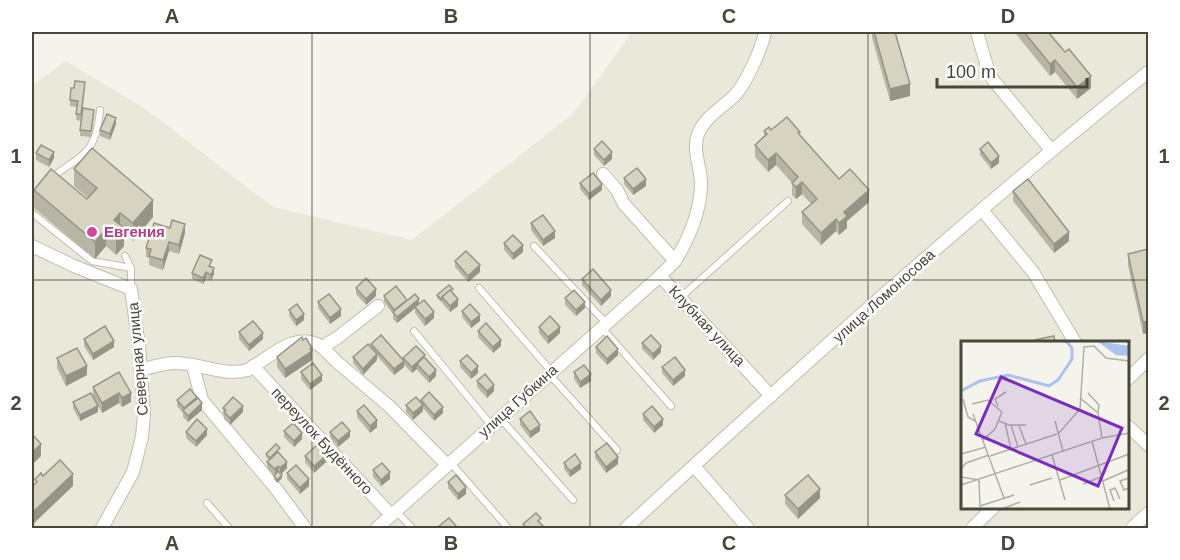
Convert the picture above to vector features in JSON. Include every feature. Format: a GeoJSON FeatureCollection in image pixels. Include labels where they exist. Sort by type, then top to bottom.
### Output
{"type":"FeatureCollection","features":[{"type":"Feature","properties":{"kind":"street"},"geometry":{"type":"LineString","coordinates":[[675,261],[687,239],[700,194],[701,182],[696,144],[699,133],[713,114],[742,86],[765,32]]}},
{"type":"Feature","properties":{"kind":"street"},"geometry":{"type":"LineString","coordinates":[[977,32],[993,80],[1051,150]]}},
{"type":"Feature","properties":{"kind":"street","name":"улица Ломоносова"},"geometry":{"type":"LineString","coordinates":[[626,528],[771,396],[982,210],[1051,150],[1149,72]]}},
{"type":"Feature","properties":{"kind":"street","name":"Клубная улица"},"geometry":{"type":"LineString","coordinates":[[603,174],[617,190],[624,204],[675,261],[660,276],[771,396]]}},
{"type":"Feature","properties":{"kind":"street"},"geometry":{"type":"LineString","coordinates":[[982,210],[1033,272],[1074,341]]}},
{"type":"Feature","properties":{"kind":"street","name":"Северная улица"},"geometry":{"type":"LineString","coordinates":[[32,246],[132,289],[140,346],[144,416],[139,456],[133,472],[102,528]]}},
{"type":"Feature","properties":{"kind":"street","name":"улица Губкина"},"geometry":{"type":"LineString","coordinates":[[377,528],[660,276]]}},
{"type":"Feature","properties":{"kind":"street"},"geometry":{"type":"LineString","coordinates":[[322,347],[378,306]]}},
{"type":"Feature","properties":{"kind":"street"},"geometry":{"type":"LineString","coordinates":[[140,370],[173,363],[225,372],[239,372],[299,340],[314,341],[389,406],[448,464]]}},
{"type":"Feature","properties":{"kind":"street"},"geometry":{"type":"LineString","coordinates":[[1129,378],[1149,358]]}},
{"type":"Feature","properties":{"kind":"street"},"geometry":{"type":"LineString","coordinates":[[193,366],[202,400],[277,490],[305,528]]}},
{"type":"Feature","properties":{"kind":"street","name":"переулок Будённого"},"geometry":{"type":"LineString","coordinates":[[253,366],[393,513]]}},
{"type":"Feature","properties":{"kind":"street"},"geometry":{"type":"LineString","coordinates":[[1129,427],[1149,445]]}},
{"type":"Feature","properties":{"kind":"street"},"geometry":{"type":"LineString","coordinates":[[694,466],[748,528]]}},
{"type":"Feature","properties":{"kind":"street"},"geometry":{"type":"LineString","coordinates":[[972,528],[991,509]]}},
{"type":"Feature","properties":{"kind":"street"},"geometry":{"type":"LineString","coordinates":[[1132,528],[1149,513]]}},
{"type":"Feature","properties":{"kind":"lane"},"geometry":{"type":"LineString","coordinates":[[47,181],[85,154],[93,144],[100,110]]}},
{"type":"Feature","properties":{"kind":"lane"},"geometry":{"type":"LineString","coordinates":[[680,298],[788,201]]}},
{"type":"Feature","properties":{"kind":"lane"},"geometry":{"type":"LineString","coordinates":[[32,213],[92,261],[131,268]]}},
{"type":"Feature","properties":{"kind":"lane"},"geometry":{"type":"LineString","coordinates":[[534,246],[671,406]]}},
{"type":"Feature","properties":{"kind":"lane"},"geometry":{"type":"LineString","coordinates":[[125,256],[131,268],[132,289]]}},
{"type":"Feature","properties":{"kind":"lane"},"geometry":{"type":"LineString","coordinates":[[479,288],[617,450]]}},
{"type":"Feature","properties":{"kind":"lane"},"geometry":{"type":"LineString","coordinates":[[414,331],[496,421],[573,500]]}},
{"type":"Feature","properties":{"kind":"lane"},"geometry":{"type":"LineString","coordinates":[[448,464],[508,528]]}},
{"type":"Feature","properties":{"kind":"lane"},"geometry":{"type":"LineString","coordinates":[[207,502],[230,528]]}},
{"type":"Feature","properties":{"kind":"lane","name":"переулок Будённого"},"geometry":{"type":"LineString","coordinates":[[393,513],[412,528]]}},
{"type":"Feature","properties":{"kind":"shaded area"},"geometry":{"type":"Polygon","coordinates":[[[632,32],[1148,32],[1148,528],[32,528],[32,85],[66,61],[147,110],[273,207],[412,240],[573,114],[632,32]]]}},
{"type":"Feature","properties":{"kind":"building"},"geometry":{"type":"Polygon","coordinates":[[[874,32],[895,32],[910,84],[890,89],[874,32]]]}},
{"type":"Feature","properties":{"kind":"building"},"geometry":{"type":"Polygon","coordinates":[[[1024,32],[1048,32],[1065,52],[1069,49],[1091,76],[1077,87],[1055,60],[1050,64],[1024,32]]]}},
{"type":"Feature","properties":{"kind":"building"},"geometry":{"type":"Polygon","coordinates":[[[75,81],[85,82],[81,114],[76,114],[78,101],[70,100],[71,88],[74,88],[75,81]]]}},
{"type":"Feature","properties":{"kind":"building"},"geometry":{"type":"Polygon","coordinates":[[[83,108],[94,110],[91,131],[80,130],[83,108]]]}},
{"type":"Feature","properties":{"kind":"building"},"geometry":{"type":"Polygon","coordinates":[[[107,114],[116,118],[110,134],[100,130],[107,114]]]}},
{"type":"Feature","properties":{"kind":"building"},"geometry":{"type":"Polygon","coordinates":[[[787,117],[800,132],[798,133],[839,179],[850,169],[869,190],[844,212],[847,216],[839,223],[836,219],[821,233],[802,212],[817,199],[802,182],[796,187],[792,183],[798,177],[776,153],[768,160],[755,145],[767,134],[764,131],[769,127],[771,130],[787,117]]]}},
{"type":"Feature","properties":{"kind":"building"},"geometry":{"type":"Polygon","coordinates":[[[602,141],[612,152],[604,160],[594,149],[602,141]]]}},
{"type":"Feature","properties":{"kind":"building"},"geometry":{"type":"Polygon","coordinates":[[[988,142],[999,156],[991,163],[980,149],[988,142]]]}},
{"type":"Feature","properties":{"kind":"building"},"geometry":{"type":"Polygon","coordinates":[[[41,145],[54,152],[49,160],[36,153],[41,145]]]}},
{"type":"Feature","properties":{"kind":"building"},"geometry":{"type":"Polygon","coordinates":[[[92,148],[153,200],[133,223],[120,213],[114,220],[124,228],[116,237],[106,229],[95,242],[34,190],[51,169],[87,199],[97,188],[74,169],[92,148]]]}},
{"type":"Feature","properties":{"kind":"building"},"geometry":{"type":"Polygon","coordinates":[[[637,168],[646,179],[633,189],[624,178],[637,168]]]}},
{"type":"Feature","properties":{"kind":"building"},"geometry":{"type":"Polygon","coordinates":[[[593,173],[602,184],[589,194],[580,183],[593,173]]]}},
{"type":"Feature","properties":{"kind":"building"},"geometry":{"type":"Polygon","coordinates":[[[1028,179],[1069,232],[1054,244],[1013,191],[1028,179]]]}},
{"type":"Feature","properties":{"kind":"building"},"geometry":{"type":"Polygon","coordinates":[[[543,215],[555,231],[543,240],[531,223],[543,215]]]}},
{"type":"Feature","properties":{"kind":"building"},"geometry":{"type":"Polygon","coordinates":[[[172,220],[185,224],[179,245],[169,242],[163,260],[149,256],[151,249],[146,248],[154,223],[170,228],[172,220]]]}},
{"type":"Feature","properties":{"kind":"building"},"geometry":{"type":"Polygon","coordinates":[[[513,235],[523,245],[513,254],[504,243],[513,235]]]}},
{"type":"Feature","properties":{"kind":"building"},"geometry":{"type":"Polygon","coordinates":[[[1148,249],[1149,321],[1143,322],[1128,254],[1148,249]]]}},
{"type":"Feature","properties":{"kind":"building"},"geometry":{"type":"Polygon","coordinates":[[[466,251],[480,265],[468,276],[455,261],[466,251]]]}},
{"type":"Feature","properties":{"kind":"building"},"geometry":{"type":"Polygon","coordinates":[[[200,255],[212,260],[209,266],[214,268],[211,275],[206,272],[203,278],[192,273],[200,255]]]}},
{"type":"Feature","properties":{"kind":"building"},"geometry":{"type":"Polygon","coordinates":[[[593,269],[611,290],[601,300],[582,279],[593,269]]]}},
{"type":"Feature","properties":{"kind":"building"},"geometry":{"type":"Polygon","coordinates":[[[366,278],[376,289],[366,299],[356,288],[366,278]]]}},
{"type":"Feature","properties":{"kind":"building"},"geometry":{"type":"Polygon","coordinates":[[[449,285],[453,289],[441,299],[437,295],[449,285]]]}},
{"type":"Feature","properties":{"kind":"building"},"geometry":{"type":"Polygon","coordinates":[[[396,286],[407,300],[394,310],[384,296],[396,286]]]}},
{"type":"Feature","properties":{"kind":"building"},"geometry":{"type":"Polygon","coordinates":[[[450,290],[458,299],[450,306],[442,297],[450,290]]]}},
{"type":"Feature","properties":{"kind":"building"},"geometry":{"type":"Polygon","coordinates":[[[574,290],[585,302],[576,310],[565,298],[574,290]]]}},
{"type":"Feature","properties":{"kind":"building"},"geometry":{"type":"Polygon","coordinates":[[[329,294],[341,309],[330,318],[318,302],[329,294]]]}},
{"type":"Feature","properties":{"kind":"building"},"geometry":{"type":"Polygon","coordinates":[[[415,294],[419,299],[397,317],[393,312],[415,294]]]}},
{"type":"Feature","properties":{"kind":"building"},"geometry":{"type":"Polygon","coordinates":[[[424,300],[434,312],[425,319],[415,307],[424,300]]]}},
{"type":"Feature","properties":{"kind":"building"},"geometry":{"type":"Polygon","coordinates":[[[297,304],[304,314],[296,320],[289,310],[297,304]]]}},
{"type":"Feature","properties":{"kind":"building"},"geometry":{"type":"Polygon","coordinates":[[[470,304],[480,315],[471,322],[462,311],[470,304]]]}},
{"type":"Feature","properties":{"kind":"building"},"geometry":{"type":"Polygon","coordinates":[[[550,316],[560,327],[548,337],[539,327],[550,316]]]}},
{"type":"Feature","properties":{"kind":"building"},"geometry":{"type":"Polygon","coordinates":[[[253,321],[263,333],[249,345],[239,332],[253,321]]]}},
{"type":"Feature","properties":{"kind":"building"},"geometry":{"type":"Polygon","coordinates":[[[486,323],[501,340],[493,347],[478,331],[486,323]]]}},
{"type":"Feature","properties":{"kind":"building"},"geometry":{"type":"Polygon","coordinates":[[[105,326],[114,341],[93,354],[84,339],[105,326]]]}},
{"type":"Feature","properties":{"kind":"building"},"geometry":{"type":"Polygon","coordinates":[[[381,335],[404,361],[394,369],[371,344],[381,335]]]}},
{"type":"Feature","properties":{"kind":"building"},"geometry":{"type":"Polygon","coordinates":[[[651,335],[661,346],[653,354],[642,343],[651,335]]]}},
{"type":"Feature","properties":{"kind":"building"},"geometry":{"type":"Polygon","coordinates":[[[607,336],[618,349],[607,359],[596,347],[607,336]]]}},
{"type":"Feature","properties":{"kind":"building"},"geometry":{"type":"Polygon","coordinates":[[[1054,336],[1055,341],[1034,341],[1054,336]]]}},
{"type":"Feature","properties":{"kind":"building"},"geometry":{"type":"Polygon","coordinates":[[[302,337],[303,340],[306,338],[312,351],[285,369],[277,357],[302,337]]]}},
{"type":"Feature","properties":{"kind":"building"},"geometry":{"type":"Polygon","coordinates":[[[368,344],[377,354],[363,369],[353,357],[368,344]]]}},
{"type":"Feature","properties":{"kind":"building"},"geometry":{"type":"Polygon","coordinates":[[[416,346],[425,355],[412,367],[403,358],[416,346]]]}},
{"type":"Feature","properties":{"kind":"building"},"geometry":{"type":"Polygon","coordinates":[[[77,348],[87,366],[66,376],[57,358],[77,348]]]}},
{"type":"Feature","properties":{"kind":"building"},"geometry":{"type":"Polygon","coordinates":[[[467,355],[478,366],[471,373],[460,361],[467,355]]]}},
{"type":"Feature","properties":{"kind":"building"},"geometry":{"type":"Polygon","coordinates":[[[424,357],[436,370],[429,377],[417,364],[424,357]]]}},
{"type":"Feature","properties":{"kind":"building"},"geometry":{"type":"Polygon","coordinates":[[[675,357],[685,370],[673,380],[662,367],[675,357]]]}},
{"type":"Feature","properties":{"kind":"building"},"geometry":{"type":"Polygon","coordinates":[[[313,363],[322,375],[310,384],[301,372],[313,363]]]}},
{"type":"Feature","properties":{"kind":"building"},"geometry":{"type":"Polygon","coordinates":[[[584,365],[591,374],[580,382],[574,372],[584,365]]]}},
{"type":"Feature","properties":{"kind":"building"},"geometry":{"type":"Polygon","coordinates":[[[119,372],[131,393],[122,398],[119,393],[102,403],[93,387],[119,372]]]}},
{"type":"Feature","properties":{"kind":"building"},"geometry":{"type":"Polygon","coordinates":[[[485,374],[494,385],[487,391],[477,381],[485,374]]]}},
{"type":"Feature","properties":{"kind":"building"},"geometry":{"type":"Polygon","coordinates":[[[190,389],[197,397],[184,408],[177,400],[190,389]]]}},
{"type":"Feature","properties":{"kind":"building"},"geometry":{"type":"Polygon","coordinates":[[[429,392],[443,407],[434,415],[421,400],[429,392]]]}},
{"type":"Feature","properties":{"kind":"building"},"geometry":{"type":"Polygon","coordinates":[[[91,393],[98,406],[80,415],[73,402],[91,393]]]}},
{"type":"Feature","properties":{"kind":"building"},"geometry":{"type":"Polygon","coordinates":[[[233,397],[243,406],[230,418],[223,408],[233,397]]]}},
{"type":"Feature","properties":{"kind":"building"},"geometry":{"type":"Polygon","coordinates":[[[416,397],[423,405],[413,413],[406,405],[416,397]]]}},
{"type":"Feature","properties":{"kind":"building"},"geometry":{"type":"Polygon","coordinates":[[[198,398],[202,403],[188,416],[183,410],[198,398]]]}},
{"type":"Feature","properties":{"kind":"building"},"geometry":{"type":"Polygon","coordinates":[[[364,405],[377,420],[370,426],[357,411],[364,405]]]}},
{"type":"Feature","properties":{"kind":"building"},"geometry":{"type":"Polygon","coordinates":[[[652,406],[663,419],[654,427],[643,414],[652,406]]]}},
{"type":"Feature","properties":{"kind":"building"},"geometry":{"type":"Polygon","coordinates":[[[530,411],[540,425],[530,432],[520,419],[530,411]]]}},
{"type":"Feature","properties":{"kind":"building"},"geometry":{"type":"Polygon","coordinates":[[[197,419],[207,429],[196,441],[186,432],[197,419]]]}},
{"type":"Feature","properties":{"kind":"building"},"geometry":{"type":"Polygon","coordinates":[[[342,422],[350,431],[338,441],[330,432],[342,422]]]}},
{"type":"Feature","properties":{"kind":"building"},"geometry":{"type":"Polygon","coordinates":[[[293,423],[302,433],[294,441],[284,431],[293,423]]]}},
{"type":"Feature","properties":{"kind":"building"},"geometry":{"type":"Polygon","coordinates":[[[32,434],[41,444],[32,453],[32,434]]]}},
{"type":"Feature","properties":{"kind":"building"},"geometry":{"type":"Polygon","coordinates":[[[607,443],[618,457],[606,467],[595,452],[607,443]]]}},
{"type":"Feature","properties":{"kind":"building"},"geometry":{"type":"Polygon","coordinates":[[[276,444],[280,448],[270,458],[266,454],[276,444]]]}},
{"type":"Feature","properties":{"kind":"building"},"geometry":{"type":"Polygon","coordinates":[[[317,445],[326,456],[314,466],[305,456],[317,445]]]}},
{"type":"Feature","properties":{"kind":"building"},"geometry":{"type":"Polygon","coordinates":[[[278,452],[287,462],[275,469],[267,462],[278,452]]]}},
{"type":"Feature","properties":{"kind":"building"},"geometry":{"type":"Polygon","coordinates":[[[575,454],[581,463],[570,471],[564,463],[575,454]]]}},
{"type":"Feature","properties":{"kind":"building"},"geometry":{"type":"Polygon","coordinates":[[[60,460],[73,474],[32,513],[32,487],[37,482],[35,479],[41,473],[43,476],[60,460]]]}},
{"type":"Feature","properties":{"kind":"building"},"geometry":{"type":"Polygon","coordinates":[[[382,463],[390,472],[381,480],[373,470],[382,463]]]}},
{"type":"Feature","properties":{"kind":"building"},"geometry":{"type":"Polygon","coordinates":[[[296,465],[309,479],[300,488],[287,473],[296,465]]]}},
{"type":"Feature","properties":{"kind":"building"},"geometry":{"type":"Polygon","coordinates":[[[278,471],[282,475],[277,480],[274,476],[278,471]]]}},
{"type":"Feature","properties":{"kind":"building"},"geometry":{"type":"Polygon","coordinates":[[[456,475],[466,487],[458,494],[448,482],[456,475]]]}},
{"type":"Feature","properties":{"kind":"building"},"geometry":{"type":"Polygon","coordinates":[[[808,475],[820,489],[798,509],[785,495],[808,475]]]}},
{"type":"Feature","properties":{"kind":"building"},"geometry":{"type":"Polygon","coordinates":[[[536,513],[541,518],[538,521],[543,526],[527,528],[523,524],[536,513]]]}},
{"type":"Feature","properties":{"kind":"building"},"geometry":{"type":"Polygon","coordinates":[[[449,518],[458,528],[439,526],[449,518]]]}},
{"type":"Feature","properties":{"kind":"place","name":"Евгения"},"geometry":{"type":"Point","coordinates":[92,232]}}]}
